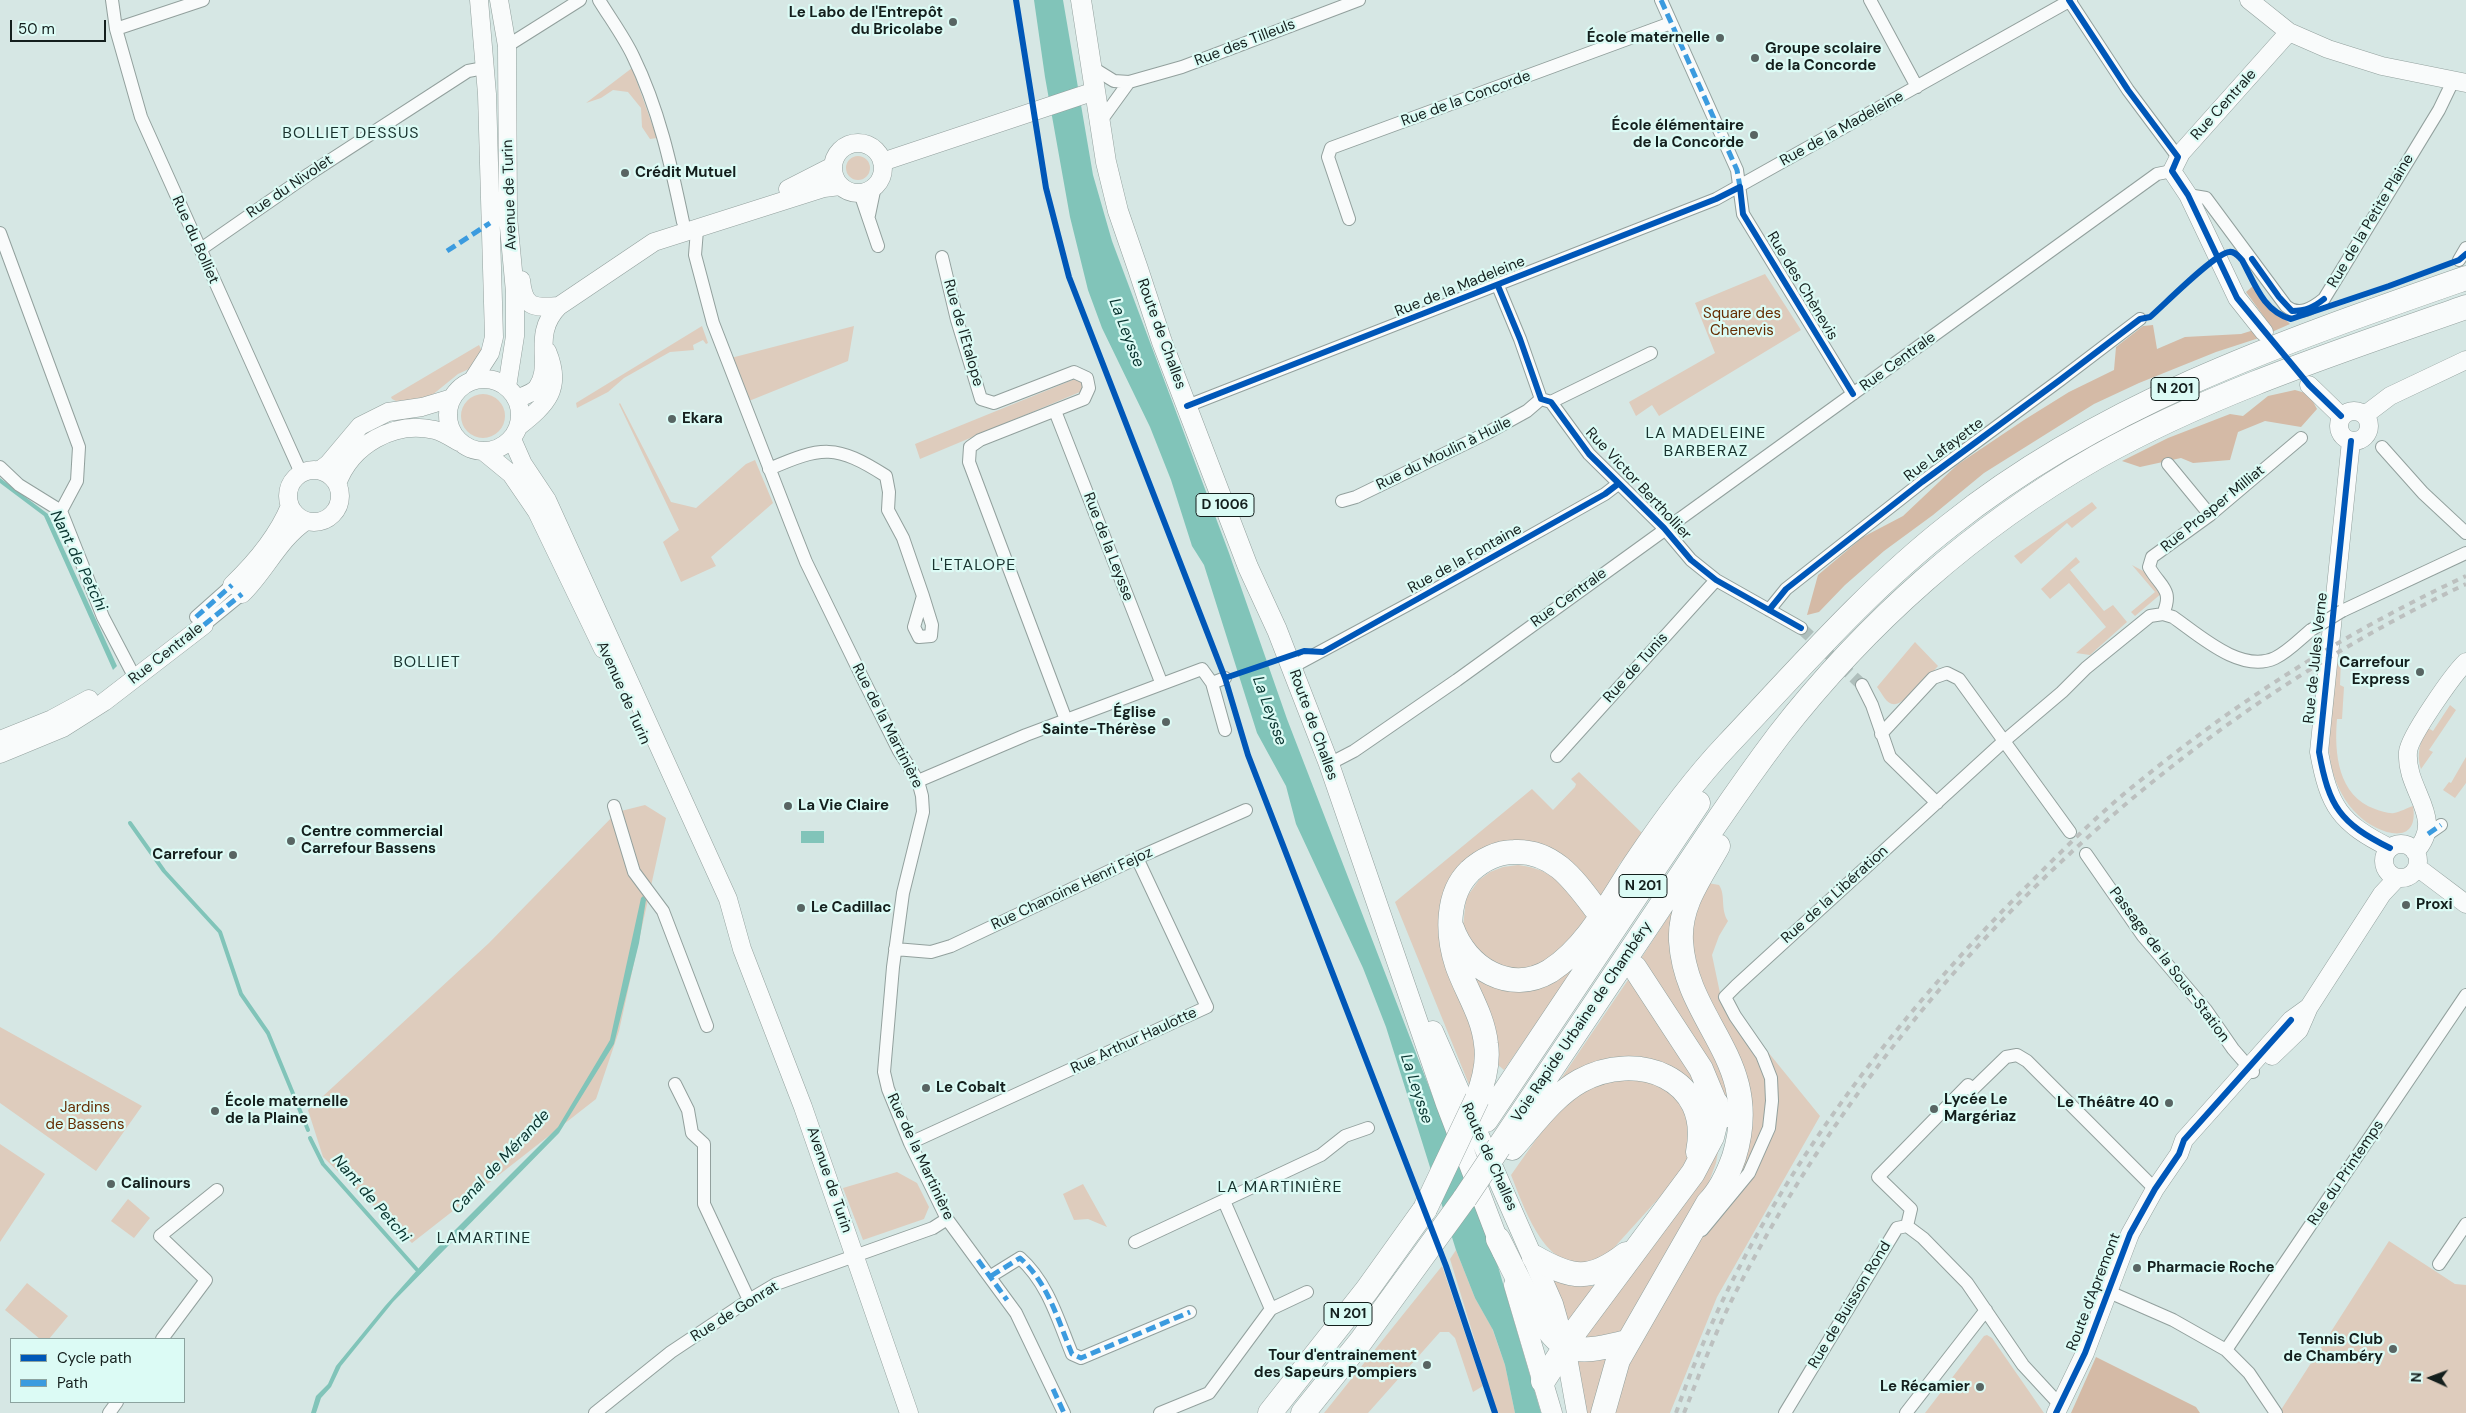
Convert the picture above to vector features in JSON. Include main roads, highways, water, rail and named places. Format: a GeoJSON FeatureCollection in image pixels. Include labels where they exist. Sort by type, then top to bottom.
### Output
{"type":"FeatureCollection","features":[{"type":"Feature","properties":{"kind":"highway","name":"N 201"},"geometry":{"type":"LineString","coordinates":[[1270,1413],[1355,1306],[1424,1211],[1478,1111],[1707,790],[1808,658],[1856,608],[1950,524],[1996,490],[2058,450],[2153,398],[2463,269]]}},
{"type":"Feature","properties":{"kind":"highway","name":"Voie Rapide Urbaine de Chambéry"},"geometry":{"type":"LineString","coordinates":[[1501,1152],[1728,806],[1779,736],[1834,670],[1893,608],[1968,544],[2042,491],[2129,441],[2226,396],[2290,370],[2466,307]]}},
{"type":"Feature","properties":{"kind":"highway"},"geometry":{"type":"LineString","coordinates":[[1452,928],[1459,944],[1472,960],[1483,970],[1499,978],[1514,980],[1532,978],[1560,964],[1593,926],[1702,771],[1808,658]]}},
{"type":"Feature","properties":{"kind":"highway"},"geometry":{"type":"LineString","coordinates":[[1602,1413],[1618,1360],[1627,1342],[1708,1203],[1717,1194],[1726,1177],[1738,1144],[1741,1119],[1740,1094],[1734,1070],[1690,984],[1681,940],[1682,921],[1687,899],[1779,736]]}},
{"type":"Feature","properties":{"kind":"highway"},"geometry":{"type":"LineString","coordinates":[[1478,1111],[1486,1069],[1486,1043],[1474,1002],[1457,965],[1452,928],[1453,901],[1463,878],[1483,861],[1497,855],[1512,852],[1534,854],[1555,863],[1568,874],[1595,908]]}},
{"type":"Feature","properties":{"kind":"highway"},"geometry":{"type":"LineString","coordinates":[[1635,968],[1702,1069],[1724,1126],[1725,1145],[1722,1164],[1710,1190],[1708,1203]]}},
{"type":"Feature","properties":{"kind":"highway"},"geometry":{"type":"LineString","coordinates":[[1501,1152],[1572,1086],[1603,1071],[1634,1068],[1664,1075],[1678,1084],[1692,1100],[1700,1124],[1700,1140],[1693,1173]]}},
{"type":"Feature","properties":{"kind":"highway"},"geometry":{"type":"LineString","coordinates":[[1543,1381],[1565,1346],[1693,1173],[1712,1137],[1717,1117],[1716,1103]]}},
{"type":"Feature","properties":{"kind":"highway","name":"N 201"},"geometry":{"type":"LineString","coordinates":[[1303,1413],[1330,1381],[1501,1152]]}},
{"type":"Feature","properties":{"kind":"highway"},"geometry":{"type":"LineString","coordinates":[[1498,1239],[1539,1317],[1565,1346],[1582,1350],[1627,1342]]}},
{"type":"Feature","properties":{"kind":"highway"},"geometry":{"type":"LineString","coordinates":[[1534,1257],[1565,1273],[1589,1274],[1608,1266],[1643,1241]]}},
{"type":"Feature","properties":{"kind":"main road","name":"Route de Challes"},"geometry":{"type":"LineString","coordinates":[[1081,0],[1093,68],[1088,94],[1100,122],[1106,162],[1118,211],[1162,342],[1248,567],[1292,667],[1329,764],[1446,1104],[1498,1239],[1552,1413]]}},
{"type":"Feature","properties":{"kind":"main road"},"geometry":{"type":"LineString","coordinates":[[2249,0],[2289,32],[2328,49],[2382,66],[2460,82]]}},
{"type":"Feature","properties":{"kind":"main road","name":"Avenue de Turin"},"geometry":{"type":"LineString","coordinates":[[499,2],[507,46],[508,217],[515,292],[512,393]]}},
{"type":"Feature","properties":{"kind":"main road","name":"Avenue de Turin"},"geometry":{"type":"LineString","coordinates":[[472,381],[490,353],[494,337],[489,136],[479,5]]}},
{"type":"Feature","properties":{"kind":"main road","name":"Rue Centrale"},"geometry":{"type":"LineString","coordinates":[[2264,332],[2230,284],[2175,164],[2289,32]]}},
{"type":"Feature","properties":{"kind":"main road"},"geometry":{"type":"LineString","coordinates":[[882,162],[1088,94]]}},
{"type":"Feature","properties":{"kind":"main road"},"geometry":{"type":"LineString","coordinates":[[854,144],[861,144],[874,149],[882,162],[882,175],[868,190],[846,190],[836,180],[833,166],[840,151],[854,144]]}},
{"type":"Feature","properties":{"kind":"main road"},"geometry":{"type":"LineString","coordinates":[[460,442],[452,432],[449,421],[452,398],[464,385],[472,381],[488,379],[512,393],[536,390],[541,380],[546,322],[559,306],[654,242],[695,223],[789,189],[833,166]]}},
{"type":"Feature","properties":{"kind":"main road"},"geometry":{"type":"LineString","coordinates":[[695,223],[824,188],[840,186]]}},
{"type":"Feature","properties":{"kind":"main road"},"geometry":{"type":"LineString","coordinates":[[508,217],[515,228],[523,296],[534,306],[559,306]]}},
{"type":"Feature","properties":{"kind":"main road"},"geometry":{"type":"LineString","coordinates":[[337,484],[341,473],[361,449],[378,435],[398,430],[424,428],[436,430],[467,447],[483,451],[504,446],[545,404],[552,394],[554,371],[544,344]]}},
{"type":"Feature","properties":{"kind":"main road"},"geometry":{"type":"LineString","coordinates":[[2365,415],[2390,396],[2466,360]]}},
{"type":"Feature","properties":{"kind":"main road"},"geometry":{"type":"LineString","coordinates":[[2309,386],[2342,416]]}},
{"type":"Feature","properties":{"kind":"main road"},"geometry":{"type":"LineString","coordinates":[[512,393],[520,418],[515,433]]}},
{"type":"Feature","properties":{"kind":"main road"},"geometry":{"type":"LineString","coordinates":[[320,470],[333,477],[340,497],[336,510],[326,519],[306,521],[294,513],[290,506],[288,491],[294,477],[301,473],[320,470],[328,464],[360,426],[388,412],[422,407],[452,398]]}},
{"type":"Feature","properties":{"kind":"main road"},"geometry":{"type":"LineString","coordinates":[[2351,410],[2365,415],[2369,425],[2362,439],[2351,441],[2340,432],[2339,423],[2342,416],[2351,410]]}},
{"type":"Feature","properties":{"kind":"main road","name":"Avenue de Turin"},"geometry":{"type":"LineString","coordinates":[[515,433],[523,464],[547,500],[728,899],[742,949],[798,1092],[909,1413]]}},
{"type":"Feature","properties":{"kind":"main road","name":"Rue de Jules Verne"},"geometry":{"type":"LineString","coordinates":[[2351,441],[2319,752],[2324,778],[2334,804],[2349,824],[2431,887],[2449,892],[2466,904]]}},
{"type":"Feature","properties":{"kind":"main road","name":"Avenue de Turin"},"geometry":{"type":"LineString","coordinates":[[483,451],[511,474],[537,512],[611,665],[718,904],[742,949]]}},
{"type":"Feature","properties":{"kind":"main road","name":"Rue Centrale"},"geometry":{"type":"LineString","coordinates":[[290,506],[285,518],[248,570],[237,589],[253,583],[294,528],[306,521]]}},
{"type":"Feature","properties":{"kind":"main road","name":"Rue Centrale"},"geometry":{"type":"LineString","coordinates":[[0,754],[57,732],[104,702],[132,674],[200,621]]}},
{"type":"Feature","properties":{"kind":"main road","name":"Route d'Apremont"},"geometry":{"type":"LineString","coordinates":[[2400,862],[2434,829],[2429,822],[2410,773],[2408,749],[2410,741],[2466,662]]}},
{"type":"Feature","properties":{"kind":"main road","name":"Rue Centrale"},"geometry":{"type":"LineString","coordinates":[[0,740],[52,719],[132,674]]}},
{"type":"Feature","properties":{"kind":"main road"},"geometry":{"type":"LineString","coordinates":[[655,764],[681,794]]}},
{"type":"Feature","properties":{"kind":"main road","name":"Route d'Apremont"},"geometry":{"type":"LineString","coordinates":[[2058,1409],[2109,1292],[2120,1256],[2154,1189],[2179,1154],[2188,1149],[2251,1070],[2299,1030],[2309,1007],[2382,894],[2420,824],[2424,810]]}},
{"type":"Feature","properties":{"kind":"main road","name":"Route de Challes"},"geometry":{"type":"LineString","coordinates":[[1378,908],[1478,1111],[1553,1304],[1565,1346],[1577,1413]]}},
{"type":"Feature","properties":{"kind":"water","name":"La Leysse"},"geometry":{"type":"Polygon","coordinates":[[[1034,0],[1063,0],[1093,175],[1112,241],[1229,553],[1287,719],[1497,1263],[1541,1413],[1515,1413],[1505,1365],[1493,1330],[1475,1298],[1456,1250],[1386,1027],[1363,968],[1296,824],[1286,786],[1257,733],[1204,565],[1192,546],[1171,480],[1150,427],[1102,328],[1088,290],[1070,217],[1045,77],[1034,0]]]}},
{"type":"Feature","properties":{"kind":"water"},"geometry":{"type":"Polygon","coordinates":[[[0,478],[48,514],[117,666],[113,670],[44,516],[0,483],[0,478]]]}},
{"type":"Feature","properties":{"kind":"water"},"geometry":{"type":"Polygon","coordinates":[[[801,831],[824,831],[824,843],[801,843],[801,831]]]}},
{"type":"Feature","properties":{"kind":"water","name":"Canal de Mérande"},"geometry":{"type":"Polygon","coordinates":[[[643,896],[646,900],[639,943],[614,1044],[559,1133],[393,1302],[341,1366],[331,1387],[321,1398],[316,1413],[311,1413],[316,1396],[328,1384],[336,1366],[385,1306],[434,1251],[558,1127],[610,1040],[641,898],[643,896]]]}},
{"type":"Feature","properties":{"kind":"waterway","name":"Nant de Petchi"},"geometry":{"type":"LineString","coordinates":[[130,823],[164,871],[220,932],[241,994],[268,1033],[308,1130]]}},
{"type":"Feature","properties":{"kind":"waterway","name":"Nant de Petchi"},"geometry":{"type":"LineString","coordinates":[[310,1138],[323,1164],[419,1272]]}},
{"type":"Feature","properties":{"kind":"tunnel"},"geometry":{"type":"LineString","coordinates":[[1801,628],[1862,685]]}},
{"type":"Feature","properties":{"kind":"railway"},"geometry":{"type":"LineString","coordinates":[[1676,1413],[1705,1339],[1739,1268],[1778,1199],[1821,1132],[1867,1068],[1969,946],[2095,819],[2179,750],[2257,694],[2338,643],[2380,619],[2466,576]]}},
{"type":"Feature","properties":{"kind":"railway"},"geometry":{"type":"LineString","coordinates":[[1684,1413],[1724,1315],[1804,1173],[1877,1068],[1958,968],[2047,876],[2143,790],[2245,712],[2353,644],[2466,584]]}},
{"type":"Feature","properties":{"kind":"place","name":"Le Labo de l'Entrepôt du Bricolabe"},"geometry":{"type":"Point","coordinates":[953,22]}},
{"type":"Feature","properties":{"kind":"place","name":"École maternelle"},"geometry":{"type":"Point","coordinates":[1720,38]}},
{"type":"Feature","properties":{"kind":"place","name":"Groupe scolaire de la Concorde"},"geometry":{"type":"Point","coordinates":[1755,58]}},
{"type":"Feature","properties":{"kind":"place","name":"École élémentaire de la Concorde"},"geometry":{"type":"Point","coordinates":[1754,135]}},
{"type":"Feature","properties":{"kind":"place","name":"Crédit Mutuel"},"geometry":{"type":"Point","coordinates":[625,173]}},
{"type":"Feature","properties":{"kind":"place","name":"Ekara"},"geometry":{"type":"Point","coordinates":[672,419]}},
{"type":"Feature","properties":{"kind":"place","name":"Carrefour Express"},"geometry":{"type":"Point","coordinates":[2420,672]}},
{"type":"Feature","properties":{"kind":"place","name":"Église Sainte-Thérèse"},"geometry":{"type":"Point","coordinates":[1166,722]}},
{"type":"Feature","properties":{"kind":"place","name":"La Vie Claire"},"geometry":{"type":"Point","coordinates":[788,806]}},
{"type":"Feature","properties":{"kind":"place","name":"Centre commercial Carrefour Bassens"},"geometry":{"type":"Point","coordinates":[291,841]}},
{"type":"Feature","properties":{"kind":"place","name":"Carrefour"},"geometry":{"type":"Point","coordinates":[233,855]}},
{"type":"Feature","properties":{"kind":"place","name":"Proxi"},"geometry":{"type":"Point","coordinates":[2406,905]}},
{"type":"Feature","properties":{"kind":"place","name":"Le Cadillac"},"geometry":{"type":"Point","coordinates":[801,908]}},
{"type":"Feature","properties":{"kind":"place","name":"Le Cobalt"},"geometry":{"type":"Point","coordinates":[926,1088]}},
{"type":"Feature","properties":{"kind":"place","name":"Le Théâtre 40"},"geometry":{"type":"Point","coordinates":[2169,1103]}},
{"type":"Feature","properties":{"kind":"place","name":"Lycée Le Margériaz"},"geometry":{"type":"Point","coordinates":[1934,1109]}},
{"type":"Feature","properties":{"kind":"place","name":"École maternelle de la Plaine"},"geometry":{"type":"Point","coordinates":[215,1111]}},
{"type":"Feature","properties":{"kind":"place","name":"Calinours"},"geometry":{"type":"Point","coordinates":[111,1184]}},
{"type":"Feature","properties":{"kind":"place","name":"Pharmacie Roche"},"geometry":{"type":"Point","coordinates":[2137,1268]}},
{"type":"Feature","properties":{"kind":"place","name":"Tennis Club de Chambéry"},"geometry":{"type":"Point","coordinates":[2393,1349]}},
{"type":"Feature","properties":{"kind":"place","name":"Tour d'entrainement des Sapeurs Pompiers"},"geometry":{"type":"Point","coordinates":[1427,1365]}},
{"type":"Feature","properties":{"kind":"place","name":"Le Récamier"},"geometry":{"type":"Point","coordinates":[1980,1387]}},
{"type":"Feature","properties":{"kind":"district","name":"BOLLIET DESSUS"},"geometry":{"type":"Point","coordinates":[351,134]}},
{"type":"Feature","properties":{"kind":"district","name":"LA MADELEINE BARBERAZ"},"geometry":{"type":"Point","coordinates":[1706,443]}},
{"type":"Feature","properties":{"kind":"district","name":"L'ETALOPE"},"geometry":{"type":"Point","coordinates":[974,566]}},
{"type":"Feature","properties":{"kind":"district","name":"BOLLIET"},"geometry":{"type":"Point","coordinates":[427,663]}},
{"type":"Feature","properties":{"kind":"district","name":"LA MARTINIÈRE"},"geometry":{"type":"Point","coordinates":[1280,1188]}},
{"type":"Feature","properties":{"kind":"district","name":"LAMARTINE"},"geometry":{"type":"Point","coordinates":[484,1239]}},
{"type":"Feature","properties":{"kind":"park label","name":"Square des Chenevis"},"geometry":{"type":"Point","coordinates":[1742,322]}},
{"type":"Feature","properties":{"kind":"park label","name":"Jardins de Bassens"},"geometry":{"type":"Point","coordinates":[85,1116]}}]}
